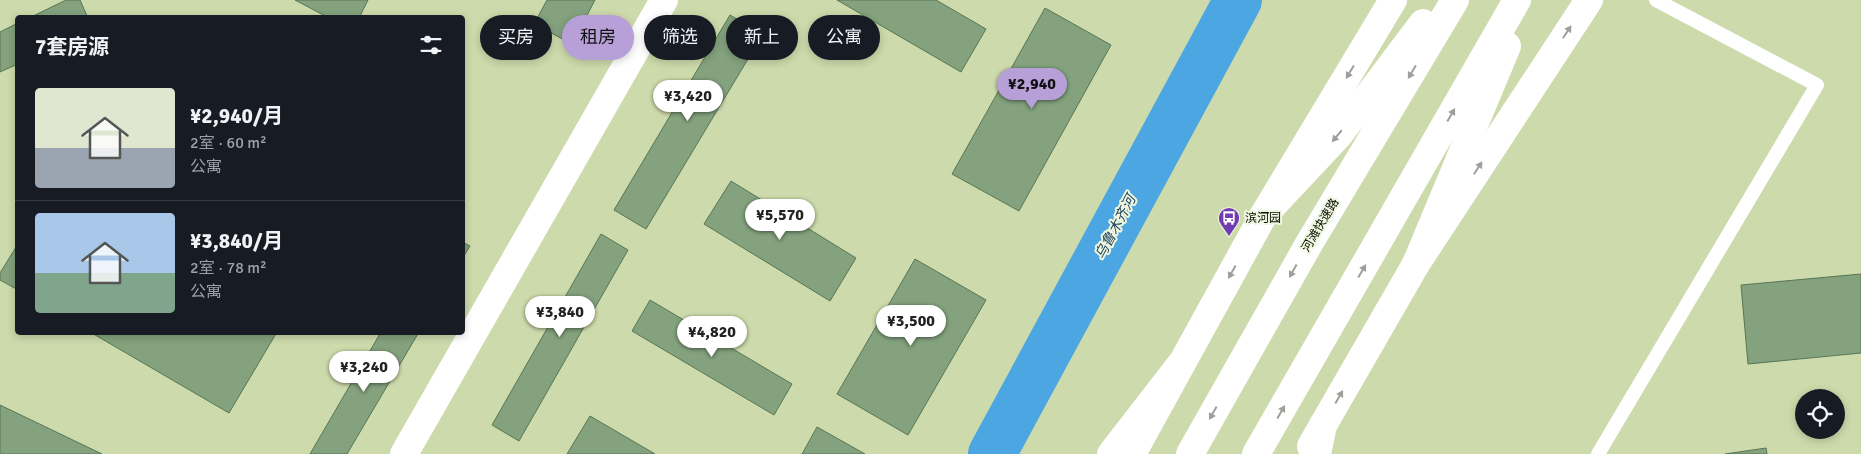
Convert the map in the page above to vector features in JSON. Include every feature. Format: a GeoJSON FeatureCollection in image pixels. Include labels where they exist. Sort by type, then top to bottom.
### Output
{"type":"FeatureCollection","features":[{"type":"Feature","properties":{"kind":"main road"},"geometry":{"type":"LineString","coordinates":[[404,454],[664,0]]}},
{"type":"Feature","properties":{"kind":"main road"},"geometry":{"type":"LineString","coordinates":[[1132,454],[1263,216],[1393,0]]}},
{"type":"Feature","properties":{"kind":"main road"},"geometry":{"type":"LineString","coordinates":[[1263,216],[1338,136],[1441,0]]}},
{"type":"Feature","properties":{"kind":"main road","name":"河滩快速路"},"geometry":{"type":"LineString","coordinates":[[1190,454],[1310,242],[1455,0]]}},
{"type":"Feature","properties":{"kind":"main road"},"geometry":{"type":"LineString","coordinates":[[1256,454],[1517,0]]}},
{"type":"Feature","properties":{"kind":"main road"},"geometry":{"type":"LineString","coordinates":[[1416,264],[1527,0]]}},
{"type":"Feature","properties":{"kind":"main road"},"geometry":{"type":"LineString","coordinates":[[1306,454],[1416,264],[1589,0]]}},
{"type":"Feature","properties":{"kind":"main road"},"geometry":{"type":"LineString","coordinates":[[1111,454],[1180,365]]}},
{"type":"Feature","properties":{"kind":"main road"},"geometry":{"type":"LineString","coordinates":[[1316,454],[1323,425]]}},
{"type":"Feature","properties":{"kind":"lane"},"geometry":{"type":"LineString","coordinates":[[1598,454],[1816,85],[1656,0]]}},
{"type":"Feature","properties":{"kind":"building"},"geometry":{"type":"Polygon","coordinates":[[[66,0],[80,0],[87,15],[35,15],[66,0]]]}},
{"type":"Feature","properties":{"kind":"building"},"geometry":{"type":"Polygon","coordinates":[[[295,0],[368,0],[360,15],[323,15],[295,0]]]}},
{"type":"Feature","properties":{"kind":"building"},"geometry":{"type":"Polygon","coordinates":[[[547,0],[595,0],[587,15],[562,15],[562,39],[552,33],[552,15],[539,15],[547,0]]]}},
{"type":"Feature","properties":{"kind":"building"},"geometry":{"type":"Polygon","coordinates":[[[837,0],[936,0],[986,29],[961,72],[880,25],[880,15],[863,15],[837,0]]]}},
{"type":"Feature","properties":{"kind":"building"},"geometry":{"type":"Polygon","coordinates":[[[1045,8],[1111,45],[1019,211],[952,174],[1045,8]]]}},
{"type":"Feature","properties":{"kind":"building"},"geometry":{"type":"Polygon","coordinates":[[[726,22],[726,60],[747,60],[646,229],[614,210],[703,60],[716,60],[716,39],[726,22]]]}},
{"type":"Feature","properties":{"kind":"building"},"geometry":{"type":"Polygon","coordinates":[[[15,24],[15,65],[0,72],[0,32],[15,24]]]}},
{"type":"Feature","properties":{"kind":"building"},"geometry":{"type":"Polygon","coordinates":[[[731,181],[856,258],[830,301],[704,224],[731,181]]]}},
{"type":"Feature","properties":{"kind":"building"},"geometry":{"type":"Polygon","coordinates":[[[601,234],[628,250],[519,441],[492,425],[601,234]]]}},
{"type":"Feature","properties":{"kind":"building"},"geometry":{"type":"Polygon","coordinates":[[[465,244],[470,246],[465,254],[465,244]]]}},
{"type":"Feature","properties":{"kind":"building"},"geometry":{"type":"Polygon","coordinates":[[[15,249],[15,288],[0,280],[0,273],[15,249]]]}},
{"type":"Feature","properties":{"kind":"building"},"geometry":{"type":"Polygon","coordinates":[[[915,259],[986,300],[908,435],[837,394],[915,259]]]}},
{"type":"Feature","properties":{"kind":"building"},"geometry":{"type":"Polygon","coordinates":[[[1861,274],[1861,353],[1748,364],[1741,285],[1861,274]]]}},
{"type":"Feature","properties":{"kind":"building"},"geometry":{"type":"Polygon","coordinates":[[[650,300],[792,384],[774,415],[632,331],[650,300]]]}},
{"type":"Feature","properties":{"kind":"building"},"geometry":{"type":"Polygon","coordinates":[[[95,335],[275,335],[229,413],[95,335]]]}},
{"type":"Feature","properties":{"kind":"building"},"geometry":{"type":"Polygon","coordinates":[[[379,335],[417,335],[347,454],[310,454],[379,335]]]}},
{"type":"Feature","properties":{"kind":"building"},"geometry":{"type":"Polygon","coordinates":[[[0,405],[102,454],[0,454],[0,405]]]}},
{"type":"Feature","properties":{"kind":"building"},"geometry":{"type":"Polygon","coordinates":[[[590,416],[655,454],[567,454],[590,416]]]}},
{"type":"Feature","properties":{"kind":"building"},"geometry":{"type":"Polygon","coordinates":[[[817,427],[865,454],[802,454],[817,427]]]}},
{"type":"Feature","properties":{"kind":"building"},"geometry":{"type":"Polygon","coordinates":[[[1766,448],[1767,454],[1725,454],[1766,448]]]}},
{"type":"Feature","properties":{"kind":"waterway","name":"乌鲁木齐河"},"geometry":{"type":"LineString","coordinates":[[992,454],[1238,0]]}},
{"type":"Feature","properties":{"kind":"place","name":"滨河园"},"geometry":{"type":"Point","coordinates":[1229,237]}}]}
